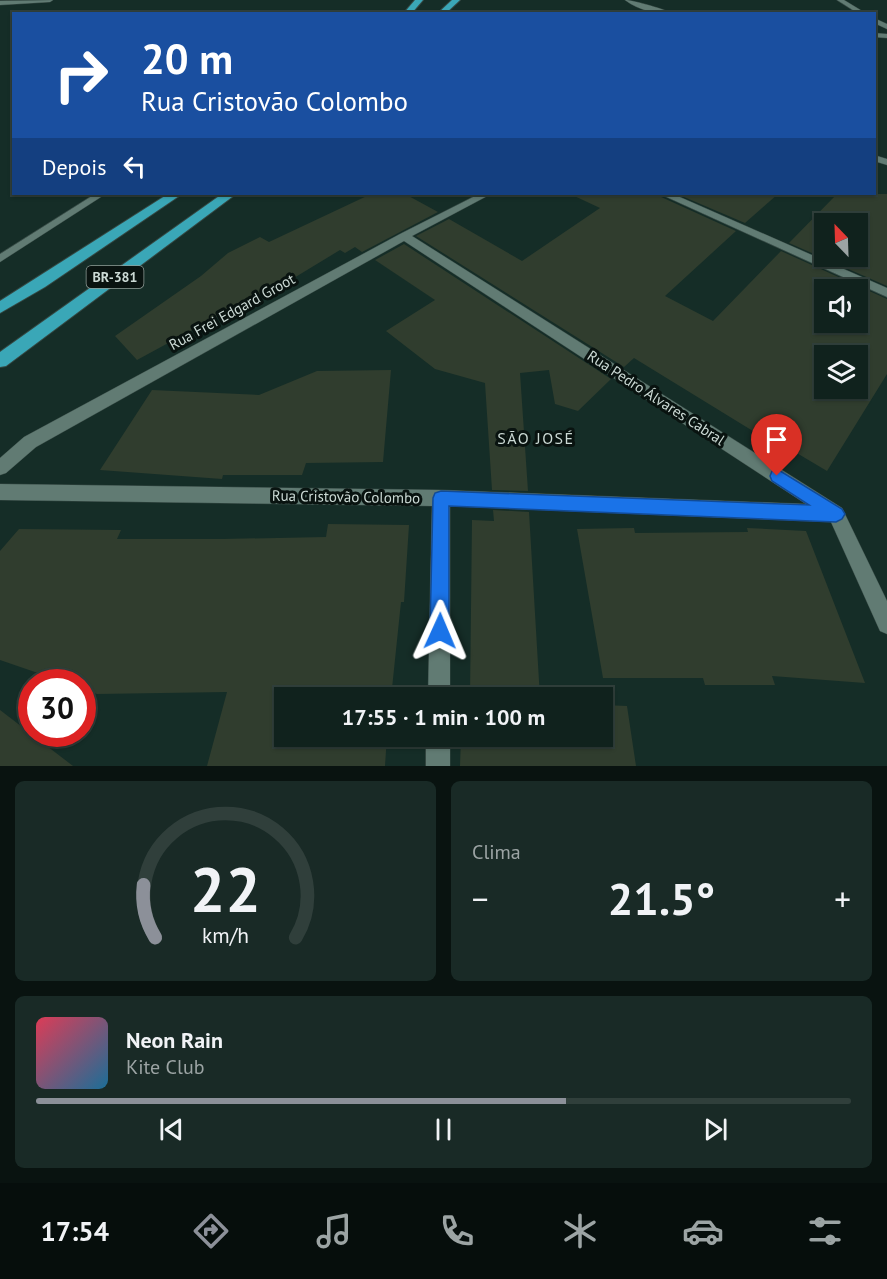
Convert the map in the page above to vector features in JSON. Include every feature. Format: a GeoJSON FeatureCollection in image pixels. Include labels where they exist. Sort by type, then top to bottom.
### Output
{"type":"FeatureCollection","features":[{"type":"Feature","properties":{"kind":"highway"},"geometry":{"type":"LineString","coordinates":[[408,12],[419,0]]}},
{"type":"Feature","properties":{"kind":"highway"},"geometry":{"type":"LineString","coordinates":[[442,12],[456,0]]}},
{"type":"Feature","properties":{"kind":"highway","name":"BR-381"},"geometry":{"type":"LineString","coordinates":[[0,308],[174,195]]}},
{"type":"Feature","properties":{"kind":"highway","name":"BR-381"},"geometry":{"type":"LineString","coordinates":[[0,361],[229,195]]}},
{"type":"Feature","properties":{"kind":"street"},"geometry":{"type":"LineString","coordinates":[[0,3],[50,0]]}},
{"type":"Feature","properties":{"kind":"street"},"geometry":{"type":"LineString","coordinates":[[628,0],[638,6],[665,12]]}},
{"type":"Feature","properties":{"kind":"street"},"geometry":{"type":"LineString","coordinates":[[840,0],[861,12]]}},
{"type":"Feature","properties":{"kind":"street","name":"Rua Frei Edgard Groot"},"geometry":{"type":"LineString","coordinates":[[0,468],[30,442],[404,236],[484,195]]}},
{"type":"Feature","properties":{"kind":"street"},"geometry":{"type":"LineString","coordinates":[[667,195],[887,293]]}},
{"type":"Feature","properties":{"kind":"street","name":"Rua Pedro Álvares Cabral"},"geometry":{"type":"LineString","coordinates":[[404,236],[836,514]]}},
{"type":"Feature","properties":{"kind":"street","name":"Rua Cristovão Colombo"},"geometry":{"type":"LineString","coordinates":[[0,492],[441,498],[836,514]]}},
{"type":"Feature","properties":{"kind":"street"},"geometry":{"type":"LineString","coordinates":[[439,687],[441,498]]}},
{"type":"Feature","properties":{"kind":"street"},"geometry":{"type":"LineString","coordinates":[[836,514],[887,624]]}},
{"type":"Feature","properties":{"kind":"street"},"geometry":{"type":"LineString","coordinates":[[438,747],[438,766]]}},
{"type":"Feature","properties":{"kind":"lane"},"geometry":{"type":"LineString","coordinates":[[0,259],[99,195]]}},
{"type":"Feature","properties":{"kind":"building"},"geometry":{"type":"Polygon","coordinates":[[[887,194],[887,286],[844,267],[868,267],[868,213],[818,213],[836,195],[887,194]]]}},
{"type":"Feature","properties":{"kind":"building"},"geometry":{"type":"Polygon","coordinates":[[[369,195],[407,195],[438,212],[362,252],[355,247],[345,253],[340,250],[284,284],[240,304],[137,360],[115,336],[201,276],[228,253],[260,237],[269,242],[369,195]]]}},
{"type":"Feature","properties":{"kind":"building"},"geometry":{"type":"Polygon","coordinates":[[[572,195],[658,195],[736,231],[665,296],[713,321],[781,251],[843,279],[814,279],[814,333],[868,333],[868,290],[887,299],[887,374],[827,471],[763,433],[761,436],[634,358],[624,367],[416,236],[449,219],[522,261],[600,208],[572,195]]]}},
{"type":"Feature","properties":{"kind":"building"},"geometry":{"type":"Polygon","coordinates":[[[679,195],[777,195],[745,223],[679,195]]]}},
{"type":"Feature","properties":{"kind":"building"},"geometry":{"type":"Polygon","coordinates":[[[814,217],[814,254],[789,243],[814,217]]]}},
{"type":"Feature","properties":{"kind":"building"},"geometry":{"type":"Polygon","coordinates":[[[404,244],[611,379],[578,411],[555,404],[549,370],[520,373],[528,491],[492,490],[485,383],[435,369],[386,331],[435,300],[375,260],[404,244]]]}},
{"type":"Feature","properties":{"kind":"building"},"geometry":{"type":"Polygon","coordinates":[[[391,370],[383,462],[306,463],[302,475],[223,475],[222,479],[100,470],[152,390],[259,395],[317,371],[391,370]]]}},
{"type":"Feature","properties":{"kind":"building"},"geometry":{"type":"Polygon","coordinates":[[[493,510],[529,512],[539,687],[470,687],[472,520],[494,521],[493,510]]]}},
{"type":"Feature","properties":{"kind":"building"},"geometry":{"type":"Polygon","coordinates":[[[328,524],[409,525],[404,602],[401,602],[392,687],[274,687],[274,747],[386,747],[385,766],[207,766],[227,692],[97,694],[96,669],[26,669],[0,660],[0,551],[19,529],[121,530],[117,539],[326,537],[328,524]]]}},
{"type":"Feature","properties":{"kind":"building"},"geometry":{"type":"Polygon","coordinates":[[[634,528],[635,533],[748,532],[747,528],[806,531],[865,683],[772,676],[775,685],[705,685],[703,678],[603,678],[577,529],[634,528]]]}},
{"type":"Feature","properties":{"kind":"building"},"geometry":{"type":"Polygon","coordinates":[[[613,705],[627,706],[636,766],[460,766],[461,747],[613,747],[613,705]]]}},
{"type":"Feature","properties":{"kind":"building"},"geometry":{"type":"Polygon","coordinates":[[[0,710],[18,724],[18,747],[48,747],[73,766],[0,766],[0,710]]]}},
{"type":"Feature","properties":{"kind":"district","name":"SÃO JOSÉ"},"geometry":{"type":"Point","coordinates":[536,438]}},
{"type":"Feature","properties":{"kind":"route"},"geometry":{"type":"LineString","coordinates":[[440,631],[441,498],[836,514],[777,476]]}}]}
